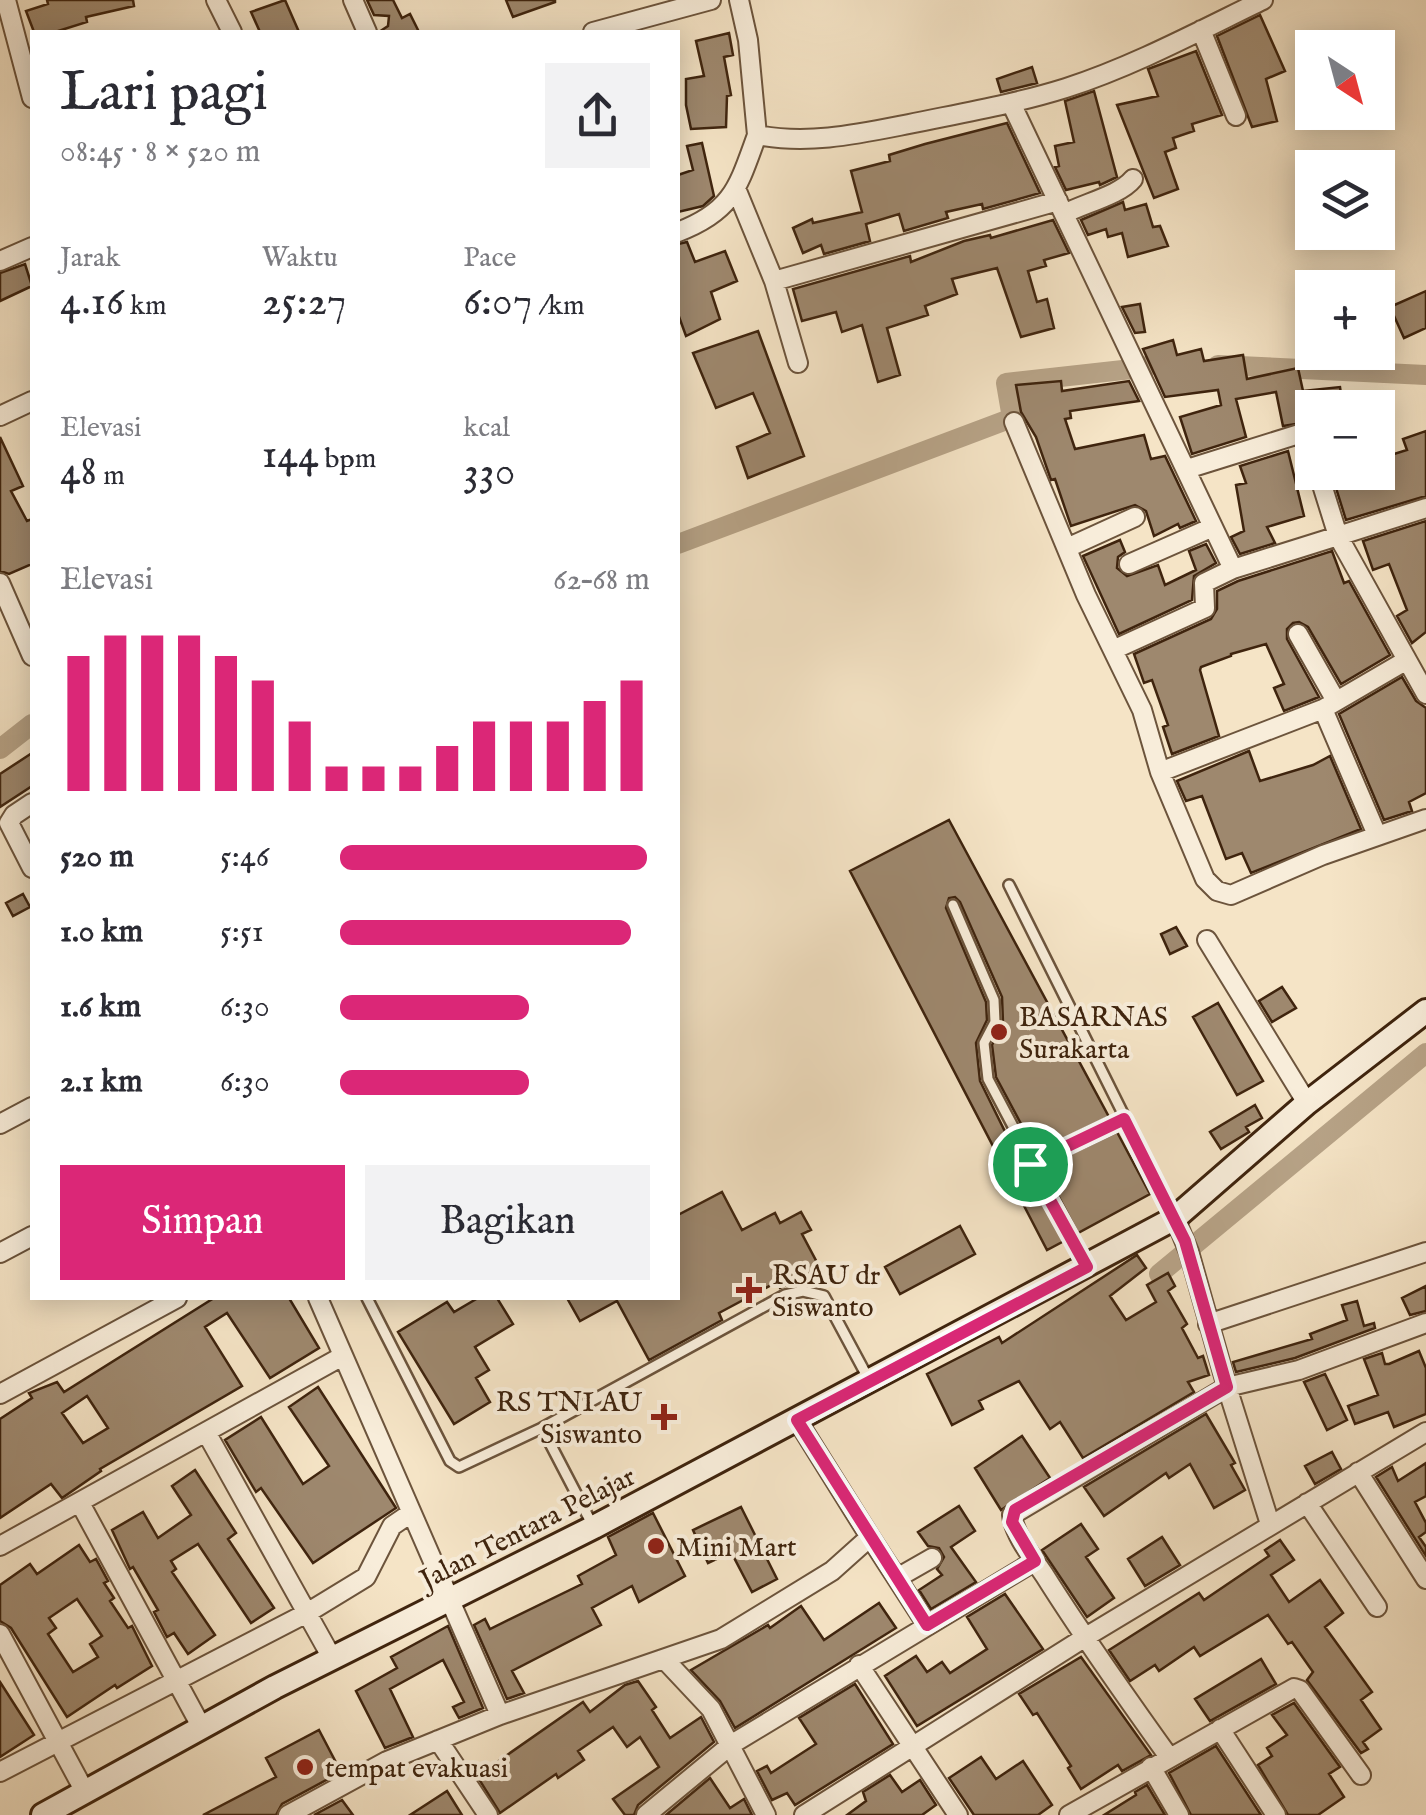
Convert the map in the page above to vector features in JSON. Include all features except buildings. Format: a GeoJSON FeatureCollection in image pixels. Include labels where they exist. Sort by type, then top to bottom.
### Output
{"type":"FeatureCollection","features":[{"type":"Feature","properties":{"kind":"main road","name":"Jalan Tentara Pelajar"},"geometry":{"type":"LineString","coordinates":[[43,1815],[332,1658],[594,1528],[1175,1218],[1308,1103],[1426,1011]]}},
{"type":"Feature","properties":{"kind":"street"},"geometry":{"type":"LineString","coordinates":[[6,0],[30,90]]}},
{"type":"Feature","properties":{"kind":"street"},"geometry":{"type":"LineString","coordinates":[[216,0],[231,30]]}},
{"type":"Feature","properties":{"kind":"street"},"geometry":{"type":"LineString","coordinates":[[353,0],[366,30]]}},
{"type":"Feature","properties":{"kind":"street"},"geometry":{"type":"LineString","coordinates":[[600,30],[712,0]]}},
{"type":"Feature","properties":{"kind":"street"},"geometry":{"type":"LineString","coordinates":[[680,231],[719,209],[736,191],[757,135],[748,40],[739,0]]}},
{"type":"Feature","properties":{"kind":"street"},"geometry":{"type":"LineString","coordinates":[[757,135],[784,140],[829,139],[1012,103],[1069,87],[1263,0]]}},
{"type":"Feature","properties":{"kind":"street"},"geometry":{"type":"LineString","coordinates":[[1201,30],[1236,116]]}},
{"type":"Feature","properties":{"kind":"street"},"geometry":{"type":"LineString","coordinates":[[1012,103],[1233,568]]}},
{"type":"Feature","properties":{"kind":"street"},"geometry":{"type":"LineString","coordinates":[[774,281],[1123,190],[1133,179]]}},
{"type":"Feature","properties":{"kind":"street"},"geometry":{"type":"LineString","coordinates":[[736,191],[774,281],[798,363]]}},
{"type":"Feature","properties":{"kind":"street"},"geometry":{"type":"LineString","coordinates":[[0,261],[30,248]]}},
{"type":"Feature","properties":{"kind":"street"},"geometry":{"type":"LineString","coordinates":[[0,416],[30,402]]}},
{"type":"Feature","properties":{"kind":"street"},"geometry":{"type":"LineString","coordinates":[[1014,422],[1142,710],[1160,772],[1205,879],[1221,894],[1231,895],[1426,819]]}},
{"type":"Feature","properties":{"kind":"street"},"geometry":{"type":"LineString","coordinates":[[1188,469],[1295,435]]}},
{"type":"Feature","properties":{"kind":"street"},"geometry":{"type":"LineString","coordinates":[[1324,490],[1338,536],[1426,694]]}},
{"type":"Feature","properties":{"kind":"street"},"geometry":{"type":"LineString","coordinates":[[1113,650],[1205,608],[1204,583],[1233,568],[1426,508]]}},
{"type":"Feature","properties":{"kind":"street"},"geometry":{"type":"LineString","coordinates":[[1067,548],[1135,517]]}},
{"type":"Feature","properties":{"kind":"street"},"geometry":{"type":"LineString","coordinates":[[1129,564],[1213,526]]}},
{"type":"Feature","properties":{"kind":"street"},"geometry":{"type":"LineString","coordinates":[[0,583],[30,651]]}},
{"type":"Feature","properties":{"kind":"street"},"geometry":{"type":"LineString","coordinates":[[1298,634],[1377,835]]}},
{"type":"Feature","properties":{"kind":"street"},"geometry":{"type":"LineString","coordinates":[[1160,772],[1329,705],[1407,660]]}},
{"type":"Feature","properties":{"kind":"street"},"geometry":{"type":"LineString","coordinates":[[30,804],[14,814],[9,823],[30,864]]}},
{"type":"Feature","properties":{"kind":"street"},"geometry":{"type":"LineString","coordinates":[[1207,940],[1308,1103]]}},
{"type":"Feature","properties":{"kind":"street"},"geometry":{"type":"LineString","coordinates":[[0,1124],[30,1107]]}},
{"type":"Feature","properties":{"kind":"street"},"geometry":{"type":"LineString","coordinates":[[1175,1218],[1270,1524]]}},
{"type":"Feature","properties":{"kind":"street"},"geometry":{"type":"LineString","coordinates":[[0,1253],[30,1237]]}},
{"type":"Feature","properties":{"kind":"street"},"geometry":{"type":"LineString","coordinates":[[1208,1324],[1426,1252]]}},
{"type":"Feature","properties":{"kind":"street"},"geometry":{"type":"LineString","coordinates":[[0,1394],[173,1300]]}},
{"type":"Feature","properties":{"kind":"street"},"geometry":{"type":"LineString","coordinates":[[319,1300],[500,1716]]}},
{"type":"Feature","properties":{"kind":"street"},"geometry":{"type":"LineString","coordinates":[[1168,1757],[1035,1561],[1012,1522],[1015,1510],[1227,1387],[1299,1370],[1426,1323]]}},
{"type":"Feature","properties":{"kind":"street"},"geometry":{"type":"LineString","coordinates":[[0,1546],[342,1357]]}},
{"type":"Feature","properties":{"kind":"street"},"geometry":{"type":"LineString","coordinates":[[797,1420],[927,1625]]}},
{"type":"Feature","properties":{"kind":"street"},"geometry":{"type":"LineString","coordinates":[[206,1432],[332,1658]]}},
{"type":"Feature","properties":{"kind":"street"},"geometry":{"type":"LineString","coordinates":[[804,1815],[1084,1638],[1426,1432]]}},
{"type":"Feature","properties":{"kind":"street"},"geometry":{"type":"LineString","coordinates":[[1358,1472],[1426,1579]]}},
{"type":"Feature","properties":{"kind":"street"},"geometry":{"type":"LineString","coordinates":[[1307,1503],[1377,1607]]}},
{"type":"Feature","properties":{"kind":"street"},"geometry":{"type":"LineString","coordinates":[[80,1504],[202,1728]]}},
{"type":"Feature","properties":{"kind":"street"},"geometry":{"type":"LineString","coordinates":[[0,1772],[307,1613],[369,1574],[392,1526],[411,1513]]}},
{"type":"Feature","properties":{"kind":"street"},"geometry":{"type":"LineString","coordinates":[[297,1813],[387,1761],[500,1716],[678,1672],[721,1639],[832,1571],[870,1537]]}},
{"type":"Feature","properties":{"kind":"street"},"geometry":{"type":"LineString","coordinates":[[897,1578],[932,1558]]}},
{"type":"Feature","properties":{"kind":"street"},"geometry":{"type":"LineString","coordinates":[[646,1815],[732,1744],[1035,1561]]}},
{"type":"Feature","properties":{"kind":"street"},"geometry":{"type":"LineString","coordinates":[[0,1634],[85,1792]]}},
{"type":"Feature","properties":{"kind":"street"},"geometry":{"type":"LineString","coordinates":[[859,1665],[958,1815]]}},
{"type":"Feature","properties":{"kind":"street"},"geometry":{"type":"LineString","coordinates":[[678,1672],[711,1709],[766,1815]]}},
{"type":"Feature","properties":{"kind":"street"},"geometry":{"type":"LineString","coordinates":[[1068,1815],[1296,1688],[1360,1775]]}},
{"type":"Feature","properties":{"kind":"street"},"geometry":{"type":"LineString","coordinates":[[1220,1729],[1276,1815]]}},
{"type":"Feature","properties":{"kind":"street"},"geometry":{"type":"LineString","coordinates":[[438,1740],[488,1815]]}},
{"type":"Feature","properties":{"kind":"street"},"geometry":{"type":"LineString","coordinates":[[1150,1768],[1179,1815]]}},
{"type":"Feature","properties":{"kind":"lane"},"geometry":{"type":"LineString","coordinates":[[1009,884],[1175,1218]]}},
{"type":"Feature","properties":{"kind":"lane"},"geometry":{"type":"LineString","coordinates":[[953,905],[994,1000],[995,1022],[984,1043],[988,1079],[1087,1267]]}},
{"type":"Feature","properties":{"kind":"lane"},"geometry":{"type":"LineString","coordinates":[[1030,1164],[1124,1119]]}},
{"type":"Feature","properties":{"kind":"lane"},"geometry":{"type":"LineString","coordinates":[[368,1300],[450,1461],[459,1467],[542,1428],[785,1295],[803,1291],[824,1296],[869,1381]]}},
{"type":"Feature","properties":{"kind":"lane"},"geometry":{"type":"LineString","coordinates":[[542,1428],[594,1528]]}},
{"type":"Feature","properties":{"kind":"waterway"},"geometry":{"type":"LineString","coordinates":[[680,543],[1012,418],[1006,383],[1156,363],[1174,364]]}},
{"type":"Feature","properties":{"kind":"waterway"},"geometry":{"type":"LineString","coordinates":[[1218,365],[1426,375]]}},
{"type":"Feature","properties":{"kind":"waterway"},"geometry":{"type":"LineString","coordinates":[[0,749],[30,726]]}},
{"type":"Feature","properties":{"kind":"waterway"},"geometry":{"type":"LineString","coordinates":[[1159,1274],[1426,1053]]}},
{"type":"Feature","properties":{"kind":"place","name":"BASARNAS Surakarta"},"geometry":{"type":"Point","coordinates":[999,1032]}},
{"type":"Feature","properties":{"kind":"place","name":"RSAU dr Siswanto"},"geometry":{"type":"Point","coordinates":[749,1290]}},
{"type":"Feature","properties":{"kind":"place","name":"RS TNI AU Siswanto"},"geometry":{"type":"Point","coordinates":[664,1417]}},
{"type":"Feature","properties":{"kind":"place","name":"Mini Mart"},"geometry":{"type":"Point","coordinates":[656,1546]}},
{"type":"Feature","properties":{"kind":"place","name":"tempat evakuasi"},"geometry":{"type":"Point","coordinates":[305,1767]}},
{"type":"Feature","properties":{"kind":"route"},"geometry":{"type":"LineString","coordinates":[[1124,1119],[1185,1241],[1227,1387],[1015,1510],[1012,1522],[1035,1561],[927,1625],[797,1420],[1087,1267],[1030,1164],[1124,1119]]}}]}
